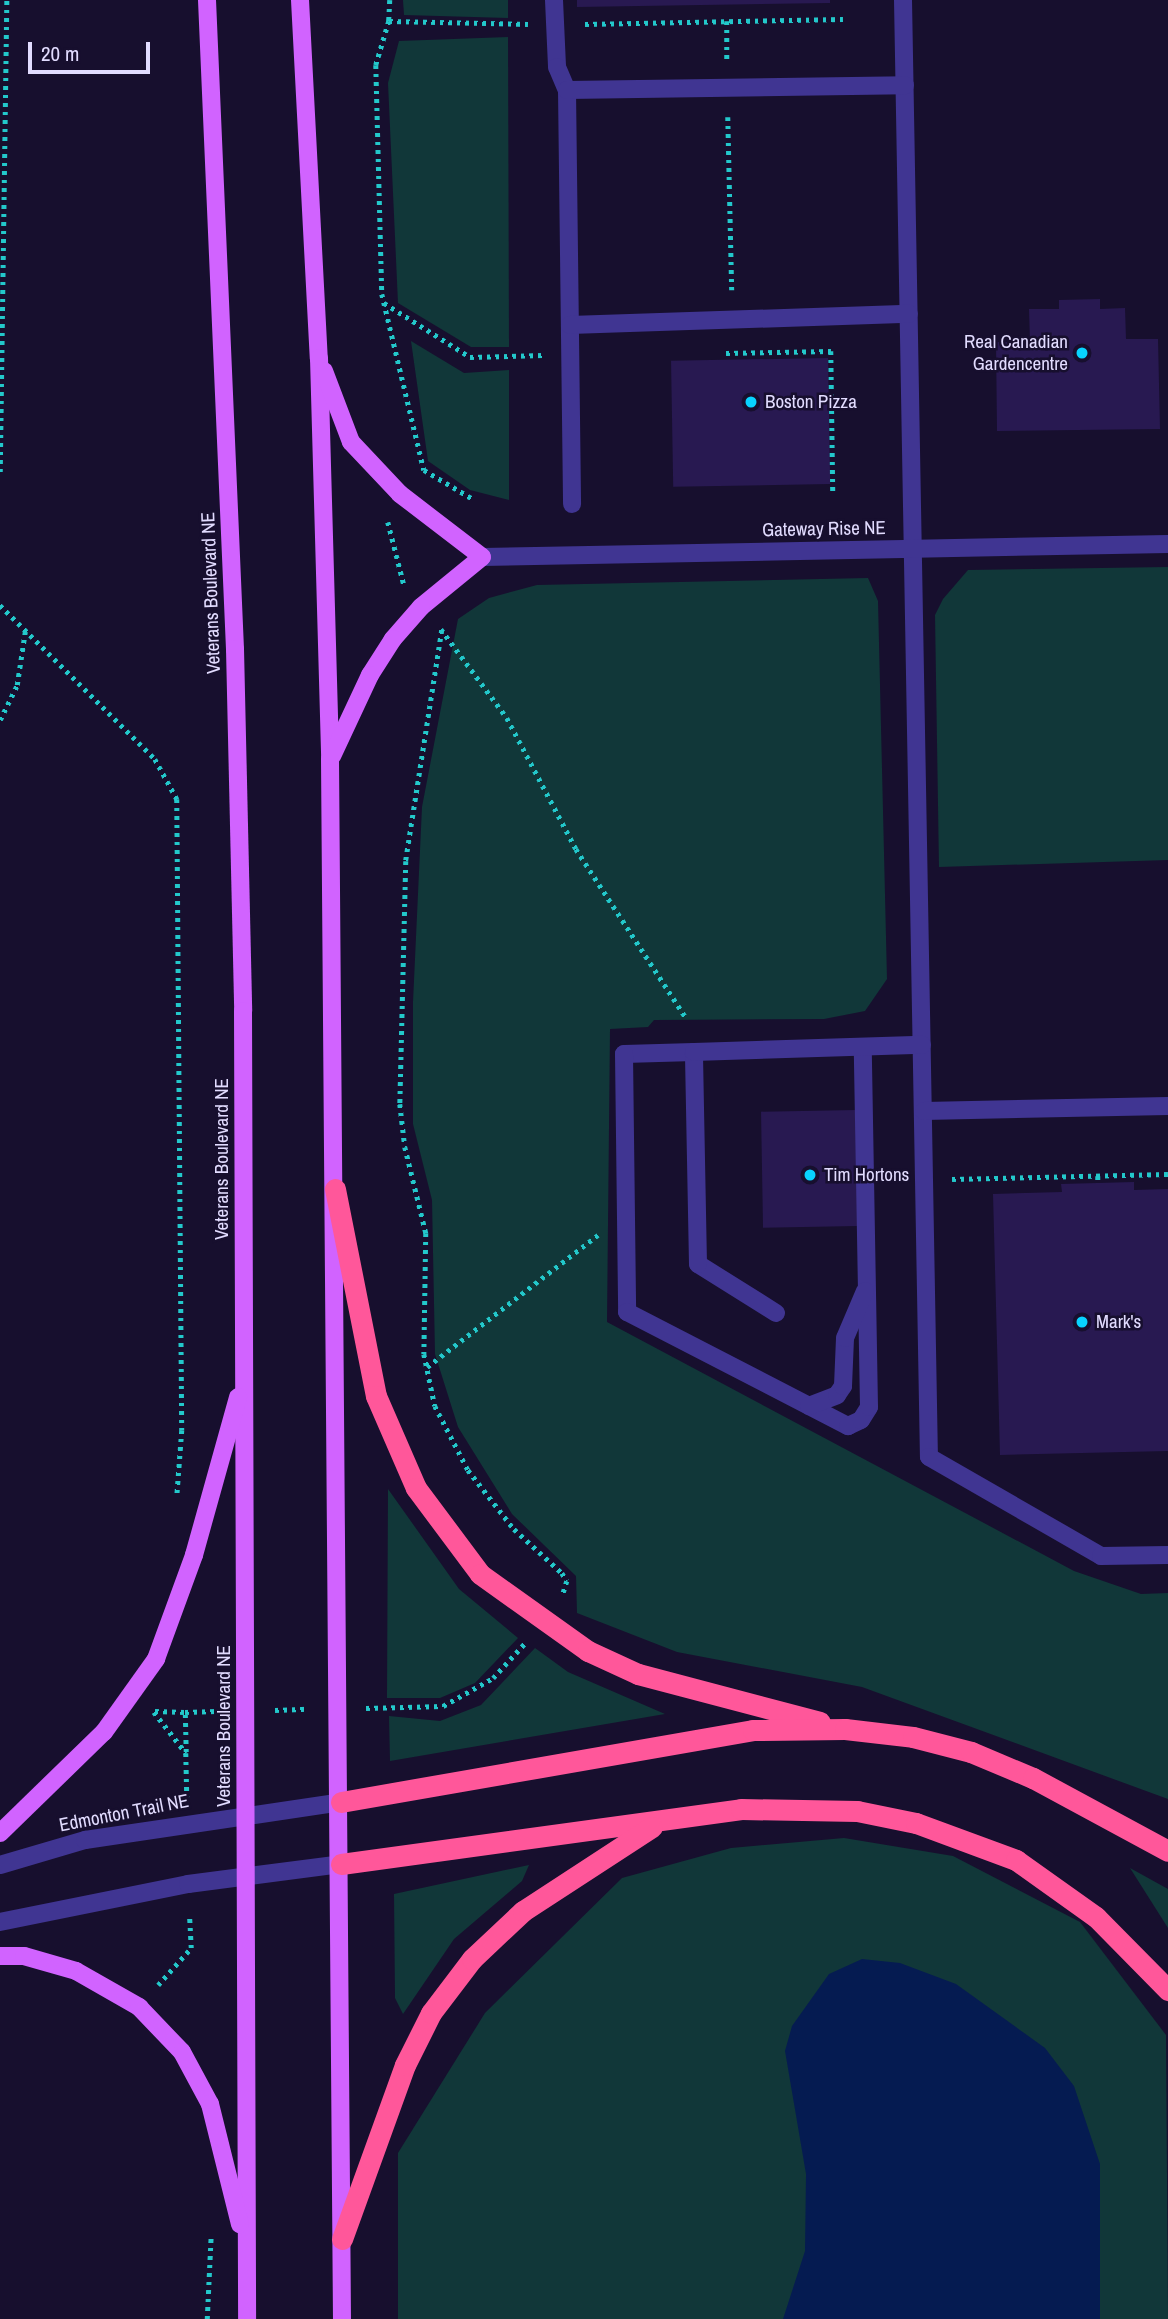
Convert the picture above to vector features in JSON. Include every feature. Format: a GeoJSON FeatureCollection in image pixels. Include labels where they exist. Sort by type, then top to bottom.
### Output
{"type":"FeatureCollection","features":[{"type":"Feature","properties":{"kind":"highway"},"geometry":{"type":"LineString","coordinates":[[335,1189],[376,1396],[416,1488],[480,1574],[588,1651],[638,1674],[845,1729]]}},
{"type":"Feature","properties":{"kind":"highway"},"geometry":{"type":"LineString","coordinates":[[341,1801],[753,1730],[845,1729],[913,1737],[971,1752],[1033,1778],[1168,1851]]}},
{"type":"Feature","properties":{"kind":"highway"},"geometry":{"type":"LineString","coordinates":[[341,1864],[741,1810],[857,1811],[968,1840],[1016,1860],[1051,1883],[1125,1943],[1168,1990]]}},
{"type":"Feature","properties":{"kind":"highway"},"geometry":{"type":"LineString","coordinates":[[342,2239],[405,2065],[431,2012],[464,1969],[523,1911],[660,1822]]}},
{"type":"Feature","properties":{"kind":"main road","name":"Veterans Boulevard NE"},"geometry":{"type":"LineString","coordinates":[[207,0],[234,649],[243,1011],[247,2319]]}},
{"type":"Feature","properties":{"kind":"main road"},"geometry":{"type":"LineString","coordinates":[[300,0],[318,358],[330,759],[341,1801],[342,2319]]}},
{"type":"Feature","properties":{"kind":"main road"},"geometry":{"type":"LineString","coordinates":[[318,358],[351,442],[400,494],[482,557],[421,607],[370,675],[330,759]]}},
{"type":"Feature","properties":{"kind":"main road"},"geometry":{"type":"LineString","coordinates":[[0,1833],[104,1732],[156,1660],[194,1555],[243,1376]]}},
{"type":"Feature","properties":{"kind":"main road"},"geometry":{"type":"LineString","coordinates":[[0,1956],[24,1956],[76,1971],[139,2007],[182,2052],[210,2104],[247,2253]]}},
{"type":"Feature","properties":{"kind":"street"},"geometry":{"type":"LineString","coordinates":[[554,0],[557,67],[567,90],[572,504]]}},
{"type":"Feature","properties":{"kind":"street"},"geometry":{"type":"LineString","coordinates":[[903,0],[929,1457],[1101,1556],[1168,1555]]}},
{"type":"Feature","properties":{"kind":"street"},"geometry":{"type":"LineString","coordinates":[[567,90],[905,85]]}},
{"type":"Feature","properties":{"kind":"street"},"geometry":{"type":"LineString","coordinates":[[570,325],[909,314]]}},
{"type":"Feature","properties":{"kind":"street","name":"Gateway Rise NE"},"geometry":{"type":"LineString","coordinates":[[482,557],[1168,544]]}},
{"type":"Feature","properties":{"kind":"street"},"geometry":{"type":"LineString","coordinates":[[863,1047],[866,1415],[848,1426],[627,1312],[624,1054],[922,1045]]}},
{"type":"Feature","properties":{"kind":"street"},"geometry":{"type":"LineString","coordinates":[[694,1052],[698,1264],[776,1313]]}},
{"type":"Feature","properties":{"kind":"street"},"geometry":{"type":"LineString","coordinates":[[924,1111],[1168,1106]]}},
{"type":"Feature","properties":{"kind":"street"},"geometry":{"type":"LineString","coordinates":[[809,1406],[838,1395],[844,1386],[845,1338],[867,1286]]}},
{"type":"Feature","properties":{"kind":"street","name":"Edmonton Trail NE"},"geometry":{"type":"LineString","coordinates":[[0,1865],[85,1840],[245,1813],[341,1801]]}},
{"type":"Feature","properties":{"kind":"street"},"geometry":{"type":"LineString","coordinates":[[0,1922],[245,1875],[341,1864]]}},
{"type":"Feature","properties":{"kind":"path"},"geometry":{"type":"LineString","coordinates":[[0,472],[7,0]]}},
{"type":"Feature","properties":{"kind":"path"},"geometry":{"type":"LineString","coordinates":[[390,0],[389,21],[376,65],[378,254],[384,303],[424,470],[473,499]]}},
{"type":"Feature","properties":{"kind":"path"},"geometry":{"type":"LineString","coordinates":[[389,21],[555,25],[843,19]]}},
{"type":"Feature","properties":{"kind":"path"},"geometry":{"type":"LineString","coordinates":[[727,21],[734,353]]}},
{"type":"Feature","properties":{"kind":"path"},"geometry":{"type":"LineString","coordinates":[[384,303],[470,357]]}},
{"type":"Feature","properties":{"kind":"path"},"geometry":{"type":"LineString","coordinates":[[831,351],[833,494]]}},
{"type":"Feature","properties":{"kind":"path"},"geometry":{"type":"LineString","coordinates":[[424,470],[386,512],[405,590],[442,630],[507,718],[576,849],[687,1019]]}},
{"type":"Feature","properties":{"kind":"path"},"geometry":{"type":"LineString","coordinates":[[0,605],[155,759],[177,799],[182,1430],[175,1510]]}},
{"type":"Feature","properties":{"kind":"path"},"geometry":{"type":"LineString","coordinates":[[442,630],[407,850],[401,1077],[405,1147],[426,1233],[426,1367],[435,1406],[468,1470],[514,1529],[567,1581],[556,1602]]}},
{"type":"Feature","properties":{"kind":"path"},"geometry":{"type":"LineString","coordinates":[[0,720],[17,685],[26,631]]}},
{"type":"Feature","properties":{"kind":"path"},"geometry":{"type":"LineString","coordinates":[[925,1179],[1168,1174]]}},
{"type":"Feature","properties":{"kind":"path"},"geometry":{"type":"LineString","coordinates":[[1098,1176],[1098,1183]]}},
{"type":"Feature","properties":{"kind":"path"},"geometry":{"type":"LineString","coordinates":[[426,1367],[604,1230]]}},
{"type":"Feature","properties":{"kind":"path"},"geometry":{"type":"LineString","coordinates":[[390,1707],[443,1706],[469,1695],[493,1678],[524,1644]]}},
{"type":"Feature","properties":{"kind":"path"},"geometry":{"type":"LineString","coordinates":[[154,1712],[185,1712]]}},
{"type":"Feature","properties":{"kind":"path"},"geometry":{"type":"LineString","coordinates":[[207,2319],[211,2222]]}},
{"type":"Feature","properties":{"kind":"green space"},"geometry":{"type":"Polygon","coordinates":[[[403,0],[508,0],[508,18],[404,15],[403,0]]]}},
{"type":"Feature","properties":{"kind":"green space"},"geometry":{"type":"Polygon","coordinates":[[[508,37],[509,347],[471,347],[398,303],[388,83],[399,41],[508,37]]]}},
{"type":"Feature","properties":{"kind":"green space"},"geometry":{"type":"Polygon","coordinates":[[[411,341],[464,373],[509,370],[509,500],[470,490],[428,461],[411,341]]]}},
{"type":"Feature","properties":{"kind":"green space"},"geometry":{"type":"Polygon","coordinates":[[[1168,567],[1168,860],[939,867],[935,615],[943,599],[968,570],[1168,567]]]}},
{"type":"Feature","properties":{"kind":"green space"},"geometry":{"type":"Polygon","coordinates":[[[868,578],[878,601],[887,979],[865,1011],[824,1019],[654,1020],[648,1027],[610,1029],[607,1322],[1074,1571],[1141,1594],[1168,1593],[1168,1799],[862,1687],[677,1652],[577,1613],[576,1576],[512,1514],[458,1427],[435,1354],[432,1200],[413,1124],[413,1002],[422,807],[458,619],[489,598],[537,585],[868,578]]]}},
{"type":"Feature","properties":{"kind":"green space"},"geometry":{"type":"Polygon","coordinates":[[[388,1489],[459,1589],[518,1638],[475,1683],[440,1698],[387,1698],[388,1489]]]}},
{"type":"Feature","properties":{"kind":"green space"},"geometry":{"type":"Polygon","coordinates":[[[535,1648],[568,1672],[665,1714],[390,1761],[389,1716],[440,1721],[481,1705],[535,1648]]]}},
{"type":"Feature","properties":{"kind":"green space"},"geometry":{"type":"Polygon","coordinates":[[[844,1838],[953,1856],[1080,1922],[1166,2035],[1168,2319],[398,2319],[398,2153],[485,2013],[622,1878],[731,1848],[844,1838]]]}},
{"type":"Feature","properties":{"kind":"green space"},"geometry":{"type":"Polygon","coordinates":[[[529,1865],[522,1881],[454,1939],[403,2014],[395,1998],[394,1894],[529,1865]]]}},
{"type":"Feature","properties":{"kind":"green space"},"geometry":{"type":"Polygon","coordinates":[[[1130,1868],[1168,1889],[1168,1928],[1130,1868]]]}},
{"type":"Feature","properties":{"kind":"water"},"geometry":{"type":"Polygon","coordinates":[[[862,1959],[900,1963],[956,1984],[1045,2048],[1074,2086],[1100,2164],[1100,2319],[783,2319],[805,2251],[806,2174],[785,2051],[792,2026],[829,1974],[862,1959]]]}},
{"type":"Feature","properties":{"kind":"building"},"geometry":{"type":"Polygon","coordinates":[[[577,0],[830,0],[830,3],[577,7],[577,0]]]}},
{"type":"Feature","properties":{"kind":"building"},"geometry":{"type":"Polygon","coordinates":[[[1100,299],[1100,309],[1125,308],[1126,339],[1158,339],[1160,429],[997,431],[996,342],[1030,342],[1029,309],[1059,309],[1059,300],[1100,299]]]}},
{"type":"Feature","properties":{"kind":"building","name":"Boston Pizza"},"geometry":{"type":"Polygon","coordinates":[[[828,358],[830,484],[673,487],[671,361],[828,358]]]}},
{"type":"Feature","properties":{"kind":"building","name":"Tim Hortons"},"geometry":{"type":"Polygon","coordinates":[[[856,1110],[858,1226],[763,1228],[761,1112],[856,1110]]]}},
{"type":"Feature","properties":{"kind":"building","name":"Mark's"},"geometry":{"type":"Polygon","coordinates":[[[1134,1182],[1134,1190],[1168,1189],[1168,1451],[1000,1455],[993,1194],[1062,1192],[1061,1184],[1134,1182]]]}},
{"type":"Feature","properties":{"kind":"place","name":"Real Canadian Gardencentre"},"geometry":{"type":"Point","coordinates":[1082,353]}},
{"type":"Feature","properties":{"kind":"place","name":"Boston Pizza"},"geometry":{"type":"Point","coordinates":[751,402]}},
{"type":"Feature","properties":{"kind":"place","name":"Tim Hortons"},"geometry":{"type":"Point","coordinates":[810,1175]}},
{"type":"Feature","properties":{"kind":"place","name":"Mark's"},"geometry":{"type":"Point","coordinates":[1082,1322]}}]}
